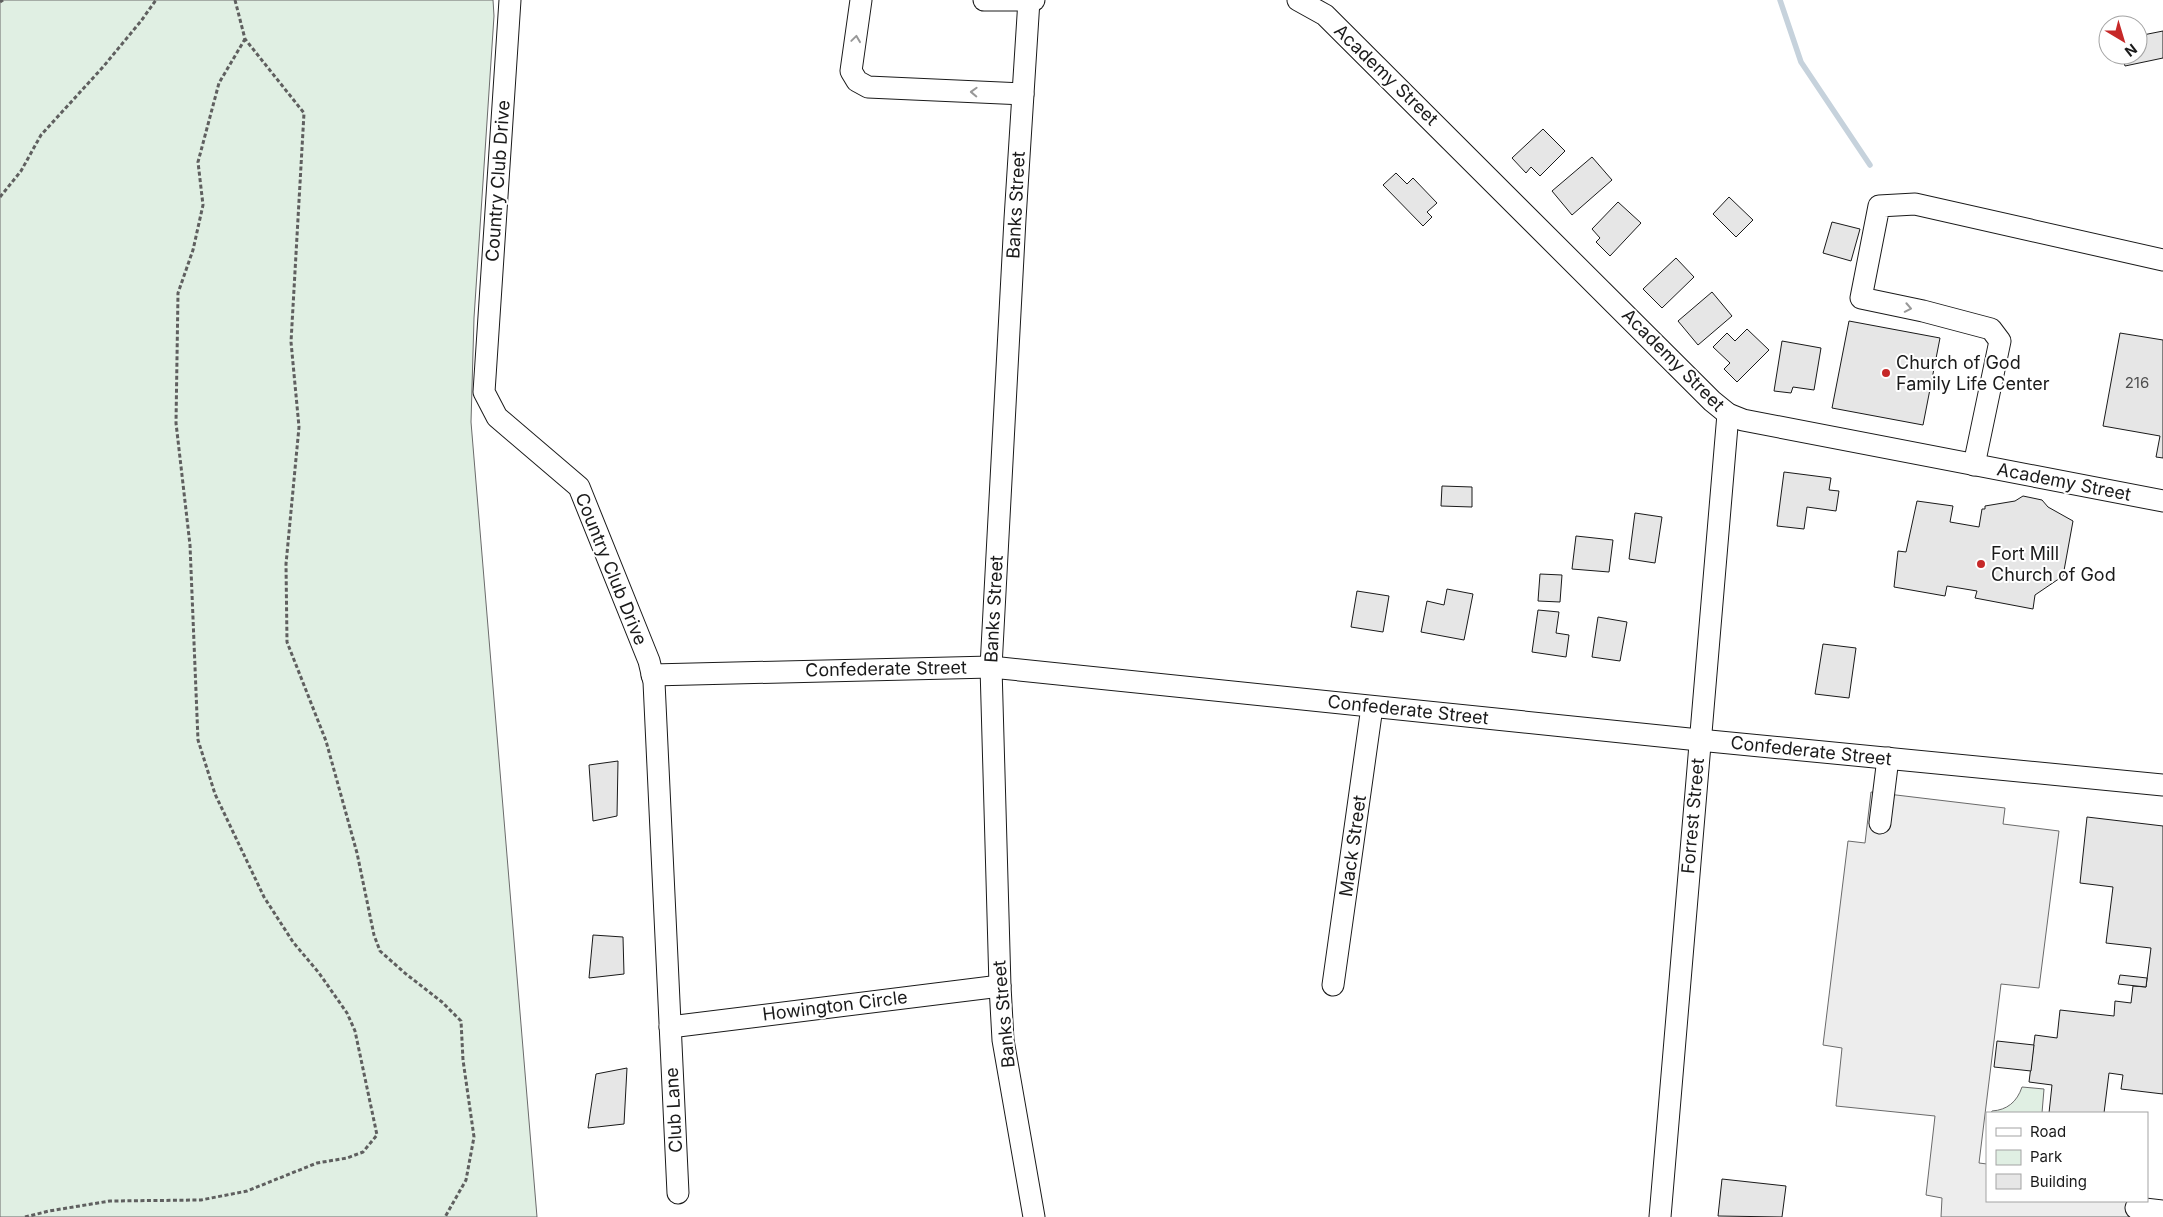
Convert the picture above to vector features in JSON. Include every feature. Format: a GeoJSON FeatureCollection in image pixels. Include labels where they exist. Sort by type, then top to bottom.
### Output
{"type":"FeatureCollection","features":[{"type":"Feature","properties":{"kind":"street","name":"Country Club Drive"},"geometry":{"type":"LineString","coordinates":[[510,0],[484,392],[497,417],[579,487],[649,661],[652,675],[670,1027]]}},
{"type":"Feature","properties":{"kind":"street"},"geometry":{"type":"LineString","coordinates":[[861,0],[851,71],[857,81],[868,87],[1023,94]]}},
{"type":"Feature","properties":{"kind":"street"},"geometry":{"type":"LineString","coordinates":[[984,0],[1034,0]]}},
{"type":"Feature","properties":{"kind":"street","name":"Banks Street"},"geometry":{"type":"LineString","coordinates":[[1029,0],[991,667],[1003,1040],[1034,1217]]}},
{"type":"Feature","properties":{"kind":"street","name":"Academy Street"},"geometry":{"type":"LineString","coordinates":[[1298,0],[1327,7],[1712,401],[1728,414],[1744,420],[2163,501]]}},
{"type":"Feature","properties":{"kind":"street"},"geometry":{"type":"LineString","coordinates":[[1974,465],[2000,341],[1990,328],[1861,298],[1879,206],[1916,204],[2163,260]]}},
{"type":"Feature","properties":{"kind":"street","name":"Forrest Street"},"geometry":{"type":"LineString","coordinates":[[1660,1217],[1728,414]]}},
{"type":"Feature","properties":{"kind":"street","name":"Confederate Street"},"geometry":{"type":"LineString","coordinates":[[652,675],[991,667],[1699,740],[2163,785]]}},
{"type":"Feature","properties":{"kind":"street","name":"Mack Street"},"geometry":{"type":"LineString","coordinates":[[1333,985],[1372,707]]}},
{"type":"Feature","properties":{"kind":"street"},"geometry":{"type":"LineString","coordinates":[[1880,822],[1888,758]]}},
{"type":"Feature","properties":{"kind":"street","name":"Howington Circle"},"geometry":{"type":"LineString","coordinates":[[670,1027],[1000,986]]}},
{"type":"Feature","properties":{"kind":"street","name":"Club Lane"},"geometry":{"type":"LineString","coordinates":[[670,1027],[678,1193]]}},
{"type":"Feature","properties":{"kind":"street"},"geometry":{"type":"LineString","coordinates":[[2136,1208],[2163,1211]]}},
{"type":"Feature","properties":{"kind":"path"},"geometry":{"type":"LineString","coordinates":[[0,197],[21,171],[41,135],[103,67],[142,21],[156,0]]}},
{"type":"Feature","properties":{"kind":"path"},"geometry":{"type":"LineString","coordinates":[[235,0],[245,39],[304,113],[291,342],[299,428],[286,564],[287,642],[326,741],[357,853],[374,935],[380,951],[442,1002],[461,1021],[463,1060],[474,1137],[466,1180],[445,1217]]}},
{"type":"Feature","properties":{"kind":"path"},"geometry":{"type":"LineString","coordinates":[[25,1217],[110,1201],[201,1200],[247,1191],[317,1163],[347,1158],[364,1152],[376,1135],[354,1031],[347,1013],[319,973],[293,942],[264,897],[215,794],[198,740],[190,545],[176,423],[178,293],[193,250],[203,205],[198,162],[220,83],[245,39]]}},
{"type":"Feature","properties":{"kind":"green space"},"geometry":{"type":"Polygon","coordinates":[[[0,0],[493,0],[494,16],[474,318],[471,422],[537,1217],[0,1217],[0,0]]]}},
{"type":"Feature","properties":{"kind":"green space"},"geometry":{"type":"Polygon","coordinates":[[[2022,1087],[2044,1089],[2042,1112],[1992,1112],[2007,1107],[2017,1097],[2022,1087]]]}},
{"type":"Feature","properties":{"kind":"shaded area"},"geometry":{"type":"Polygon","coordinates":[[[1871,792],[2005,808],[2003,824],[2059,831],[2039,988],[2001,984],[1979,1163],[1986,1164],[1986,1202],[2137,1202],[2134,1217],[1941,1217],[1942,1198],[1926,1195],[1935,1116],[1836,1106],[1842,1048],[1823,1045],[1848,841],[1865,843],[1871,792]]]}},
{"type":"Feature","properties":{"kind":"building"},"geometry":{"type":"Polygon","coordinates":[[[2163,31],[2163,58],[2148,61],[2148,34],[2163,31]]]}},
{"type":"Feature","properties":{"kind":"building"},"geometry":{"type":"Polygon","coordinates":[[[1543,129],[1565,151],[1540,176],[1531,167],[1526,173],[1512,158],[1543,129]]]}},
{"type":"Feature","properties":{"kind":"building"},"geometry":{"type":"Polygon","coordinates":[[[1592,157],[1612,180],[1572,215],[1552,191],[1592,157]]]}},
{"type":"Feature","properties":{"kind":"building"},"geometry":{"type":"Polygon","coordinates":[[[1396,173],[1407,184],[1413,178],[1437,203],[1427,212],[1432,217],[1423,226],[1383,185],[1396,173]]]}},
{"type":"Feature","properties":{"kind":"building"},"geometry":{"type":"Polygon","coordinates":[[[1729,197],[1753,220],[1736,237],[1713,214],[1729,197]]]}},
{"type":"Feature","properties":{"kind":"building"},"geometry":{"type":"Polygon","coordinates":[[[1618,202],[1641,223],[1610,256],[1596,242],[1600,238],[1592,229],[1618,202]]]}},
{"type":"Feature","properties":{"kind":"building"},"geometry":{"type":"Polygon","coordinates":[[[1832,222],[1860,229],[1851,261],[1823,253],[1832,222]]]}},
{"type":"Feature","properties":{"kind":"building"},"geometry":{"type":"Polygon","coordinates":[[[1676,258],[1694,277],[1662,308],[1643,289],[1676,258]]]}},
{"type":"Feature","properties":{"kind":"building"},"geometry":{"type":"Polygon","coordinates":[[[1712,292],[1732,316],[1698,345],[1678,321],[1712,292]]]}},
{"type":"Feature","properties":{"kind":"building","name":"Church of God Family Life Center"},"geometry":{"type":"Polygon","coordinates":[[[1849,321],[1940,338],[1923,425],[1832,408],[1849,321]]]}},
{"type":"Feature","properties":{"kind":"building"},"geometry":{"type":"Polygon","coordinates":[[[1747,329],[1769,350],[1737,382],[1724,369],[1730,363],[1713,347],[1727,333],[1735,341],[1747,329]]]}},
{"type":"Feature","properties":{"kind":"building"},"geometry":{"type":"Polygon","coordinates":[[[2120,333],[2163,340],[2163,458],[2156,457],[2160,436],[2103,426],[2120,333]]]}},
{"type":"Feature","properties":{"kind":"building"},"geometry":{"type":"Polygon","coordinates":[[[1782,341],[1821,348],[1814,390],[1793,387],[1791,393],[1774,391],[1782,341]]]}},
{"type":"Feature","properties":{"kind":"building"},"geometry":{"type":"Polygon","coordinates":[[[1784,472],[1831,478],[1829,490],[1839,491],[1836,511],[1807,507],[1804,529],[1777,526],[1784,472]]]}},
{"type":"Feature","properties":{"kind":"building"},"geometry":{"type":"Polygon","coordinates":[[[1442,486],[1472,487],[1472,507],[1441,506],[1442,486]]]}},
{"type":"Feature","properties":{"kind":"building","name":"Fort Mill Church of God"},"geometry":{"type":"Polygon","coordinates":[[[2023,496],[2042,500],[2048,507],[2073,521],[2063,576],[2035,595],[2033,609],[1975,598],[1977,591],[1947,586],[1945,596],[1894,587],[1898,551],[1906,552],[1917,501],[1953,506],[1950,522],[1979,527],[1982,509],[1985,509],[1985,506],[2015,501],[2023,496]]]}},
{"type":"Feature","properties":{"kind":"building"},"geometry":{"type":"Polygon","coordinates":[[[1635,513],[1662,517],[1655,563],[1629,559],[1635,513]]]}},
{"type":"Feature","properties":{"kind":"building"},"geometry":{"type":"Polygon","coordinates":[[[1576,536],[1613,540],[1609,572],[1572,569],[1576,536]]]}},
{"type":"Feature","properties":{"kind":"building"},"geometry":{"type":"Polygon","coordinates":[[[1540,574],[1562,575],[1560,602],[1538,601],[1540,574]]]}},
{"type":"Feature","properties":{"kind":"building"},"geometry":{"type":"Polygon","coordinates":[[[1447,589],[1473,594],[1464,640],[1421,632],[1427,601],[1444,605],[1447,589]]]}},
{"type":"Feature","properties":{"kind":"building"},"geometry":{"type":"Polygon","coordinates":[[[1357,591],[1389,596],[1383,632],[1351,627],[1357,591]]]}},
{"type":"Feature","properties":{"kind":"building"},"geometry":{"type":"Polygon","coordinates":[[[1538,610],[1559,612],[1556,633],[1569,635],[1566,657],[1532,652],[1538,610]]]}},
{"type":"Feature","properties":{"kind":"building"},"geometry":{"type":"Polygon","coordinates":[[[1598,617],[1627,622],[1620,661],[1592,657],[1598,617]]]}},
{"type":"Feature","properties":{"kind":"building"},"geometry":{"type":"Polygon","coordinates":[[[1823,644],[1856,648],[1849,698],[1815,694],[1823,644]]]}},
{"type":"Feature","properties":{"kind":"building"},"geometry":{"type":"Polygon","coordinates":[[[618,761],[617,816],[593,821],[589,765],[618,761]]]}},
{"type":"Feature","properties":{"kind":"building"},"geometry":{"type":"Polygon","coordinates":[[[2087,817],[2163,826],[2163,1094],[2121,1089],[2123,1075],[2109,1073],[2104,1112],[2049,1112],[2052,1085],[2029,1082],[2035,1035],[2057,1038],[2060,1010],[2114,1016],[2115,1001],[2131,1003],[2133,986],[2146,987],[2151,948],[2106,943],[2113,887],[2080,883],[2087,817]]]}},
{"type":"Feature","properties":{"kind":"building"},"geometry":{"type":"Polygon","coordinates":[[[593,935],[623,937],[624,974],[589,978],[593,935]]]}},
{"type":"Feature","properties":{"kind":"building"},"geometry":{"type":"Polygon","coordinates":[[[2120,975],[2147,978],[2146,987],[2118,984],[2120,975]]]}},
{"type":"Feature","properties":{"kind":"building"},"geometry":{"type":"Polygon","coordinates":[[[1997,1041],[2034,1045],[2031,1071],[1994,1067],[1997,1041]]]}},
{"type":"Feature","properties":{"kind":"building"},"geometry":{"type":"Polygon","coordinates":[[[627,1068],[624,1124],[588,1128],[596,1074],[627,1068]]]}},
{"type":"Feature","properties":{"kind":"building"},"geometry":{"type":"Polygon","coordinates":[[[1722,1179],[1786,1186],[1782,1217],[1718,1216],[1722,1179]]]}},
{"type":"Feature","properties":{"kind":"waterway"},"geometry":{"type":"LineString","coordinates":[[1780,0],[1801,62],[1870,165]]}},
{"type":"Feature","properties":{"kind":"place","name":"Church of God Family Life Center"},"geometry":{"type":"Point","coordinates":[1886,373]}},
{"type":"Feature","properties":{"kind":"place","name":"Fort Mill Church of God"},"geometry":{"type":"Point","coordinates":[1981,564]}}]}
